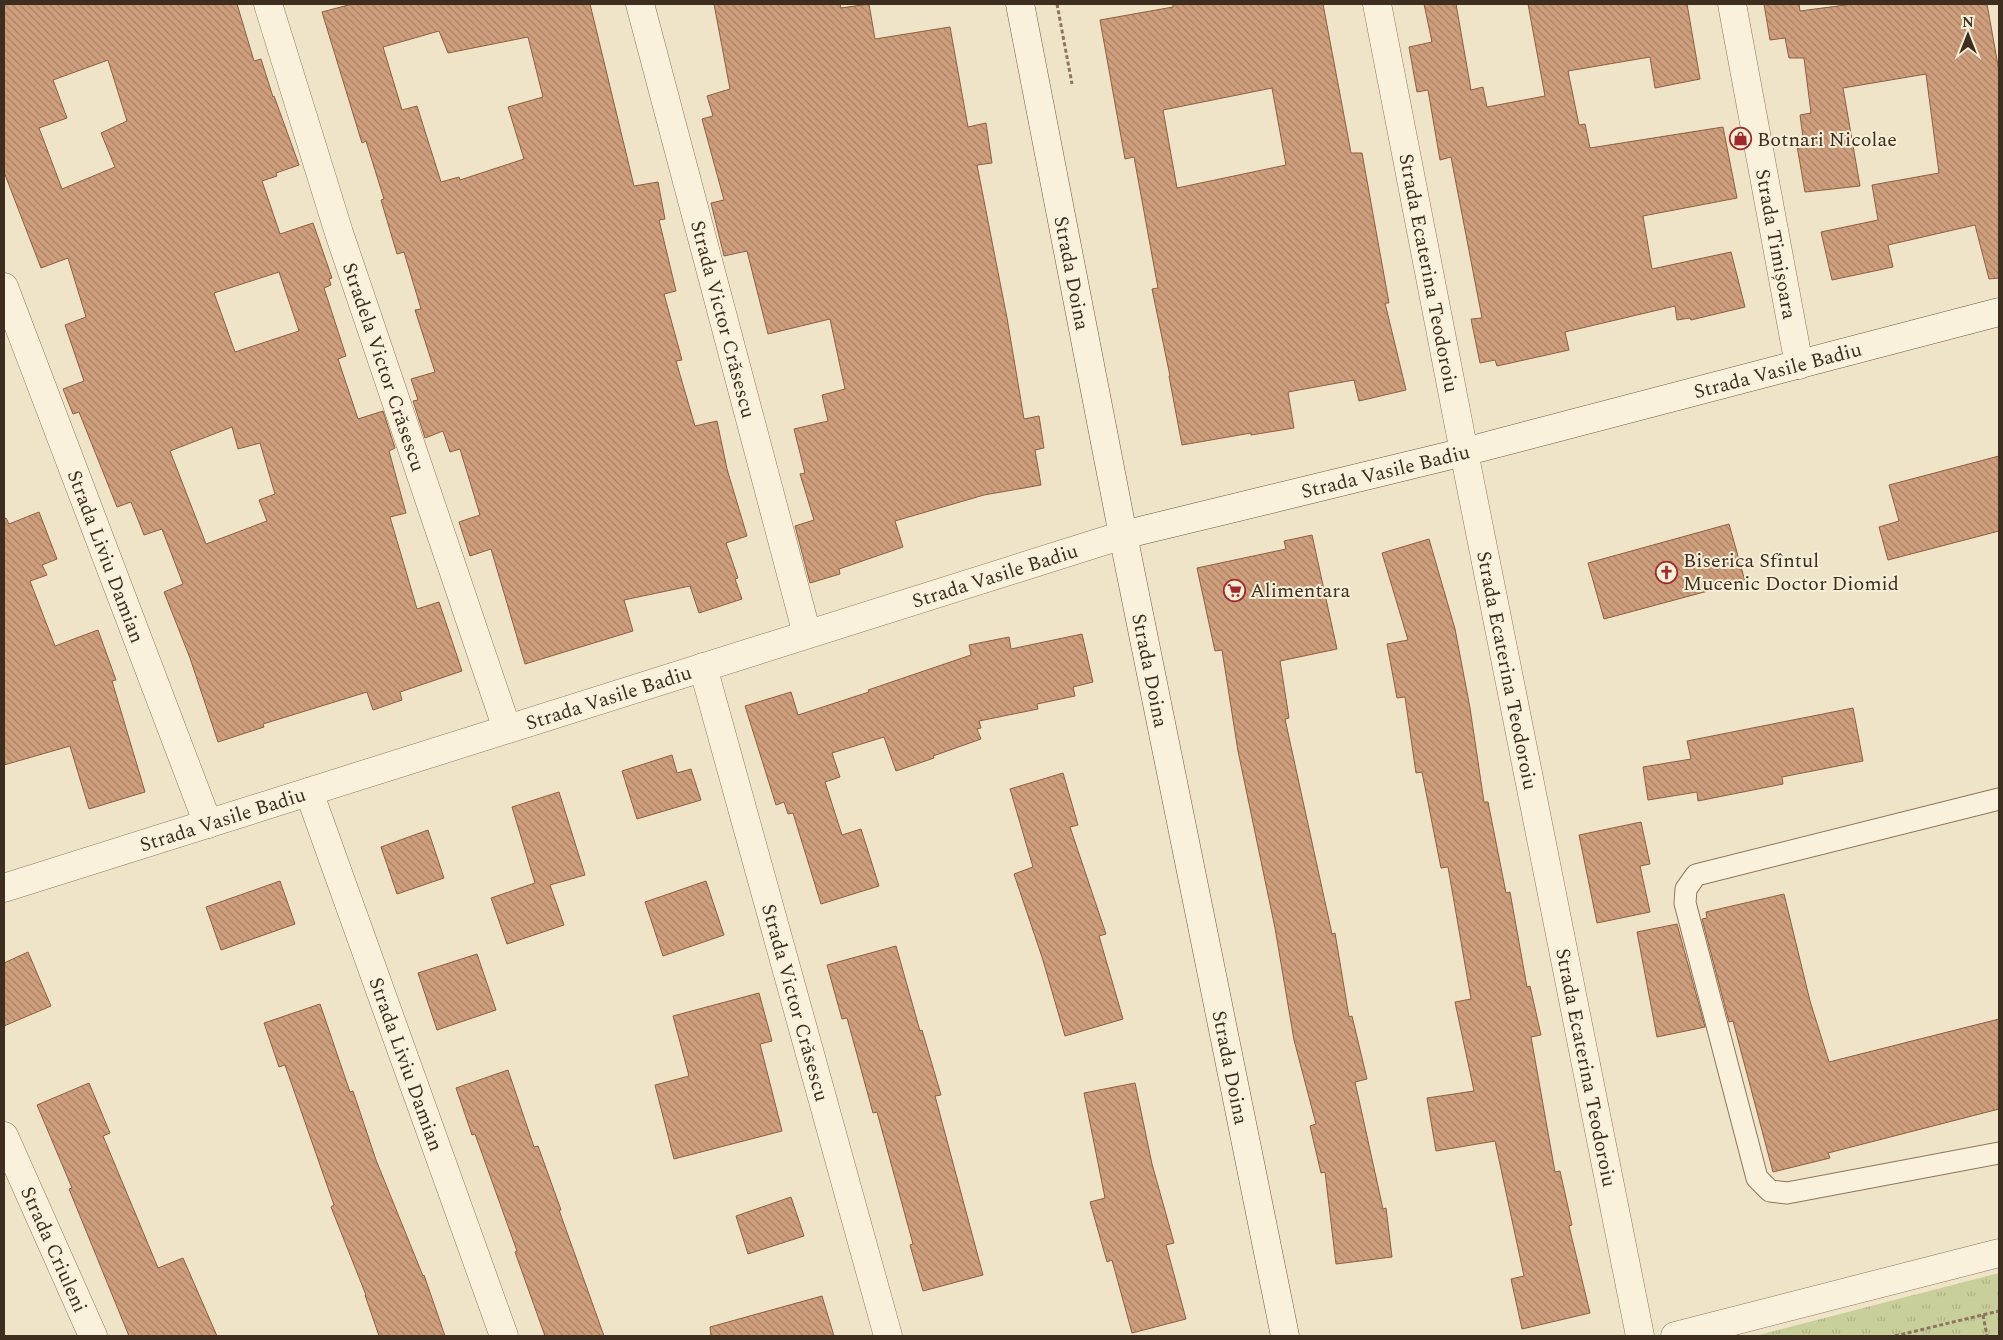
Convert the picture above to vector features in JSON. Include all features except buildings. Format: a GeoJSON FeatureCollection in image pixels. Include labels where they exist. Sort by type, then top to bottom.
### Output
{"type":"FeatureCollection","features":[{"type":"Feature","properties":{"kind":"street","name":"Stradela Victor Crăsescu"},"geometry":{"type":"LineString","coordinates":[[268,4],[339,233],[507,729]]}},
{"type":"Feature","properties":{"kind":"street","name":"Strada Victor Crăsescu"},"geometry":{"type":"LineString","coordinates":[[640,4],[807,634]]}},
{"type":"Feature","properties":{"kind":"street","name":"Strada Doina"},"geometry":{"type":"LineString","coordinates":[[1020,4],[1123,535],[1285,1336]]}},
{"type":"Feature","properties":{"kind":"street","name":"Strada Ecaterina Teodoroiu"},"geometry":{"type":"LineString","coordinates":[[1377,4],[1640,1336]]}},
{"type":"Feature","properties":{"kind":"street","name":"Strada Timișoara"},"geometry":{"type":"LineString","coordinates":[[1732,4],[1799,364]]}},
{"type":"Feature","properties":{"kind":"street","name":"Strada Liviu Damian"},"geometry":{"type":"LineString","coordinates":[[4,287],[208,824]]}},
{"type":"Feature","properties":{"kind":"street","name":"Strada Vasile Badiu"},"geometry":{"type":"LineString","coordinates":[[4,888],[1123,535],[1464,452],[1999,312]]}},
{"type":"Feature","properties":{"kind":"street","name":"Strada Victor Crăsescu"},"geometry":{"type":"LineString","coordinates":[[703,668],[888,1336]]}},
{"type":"Feature","properties":{"kind":"street","name":"Strada Liviu Damian"},"geometry":{"type":"LineString","coordinates":[[309,792],[504,1336]]}},
{"type":"Feature","properties":{"kind":"street","name":"Strada Criuleni"},"geometry":{"type":"LineString","coordinates":[[4,1136],[93,1336]]}},
{"type":"Feature","properties":{"kind":"street"},"geometry":{"type":"LineString","coordinates":[[1675,1336],[1999,1253]]}},
{"type":"Feature","properties":{"kind":"lane"},"geometry":{"type":"LineString","coordinates":[[1999,799],[1696,875],[1686,889],[1685,903],[1757,1178],[1770,1191],[1787,1193],[1999,1153]]}},
{"type":"Feature","properties":{"kind":"path"},"geometry":{"type":"LineString","coordinates":[[1896,1336],[1999,1312]]}},
{"type":"Feature","properties":{"kind":"path"},"geometry":{"type":"LineString","coordinates":[[1983,1316],[1987,1336]]}},
{"type":"Feature","properties":{"kind":"green space"},"geometry":{"type":"Polygon","coordinates":[[[1999,1273],[1999,1336],[1755,1336],[1999,1273]]]}},
{"type":"Feature","properties":{"kind":"place","name":"Botnari Nicolae"},"geometry":{"type":"Point","coordinates":[1741,139]}},
{"type":"Feature","properties":{"kind":"place","name":"Biserica Sfîntul Mucenic Doctor Diomid"},"geometry":{"type":"Point","coordinates":[1667,572]}},
{"type":"Feature","properties":{"kind":"place","name":"Alimentara"},"geometry":{"type":"Point","coordinates":[1234,590]}}]}
